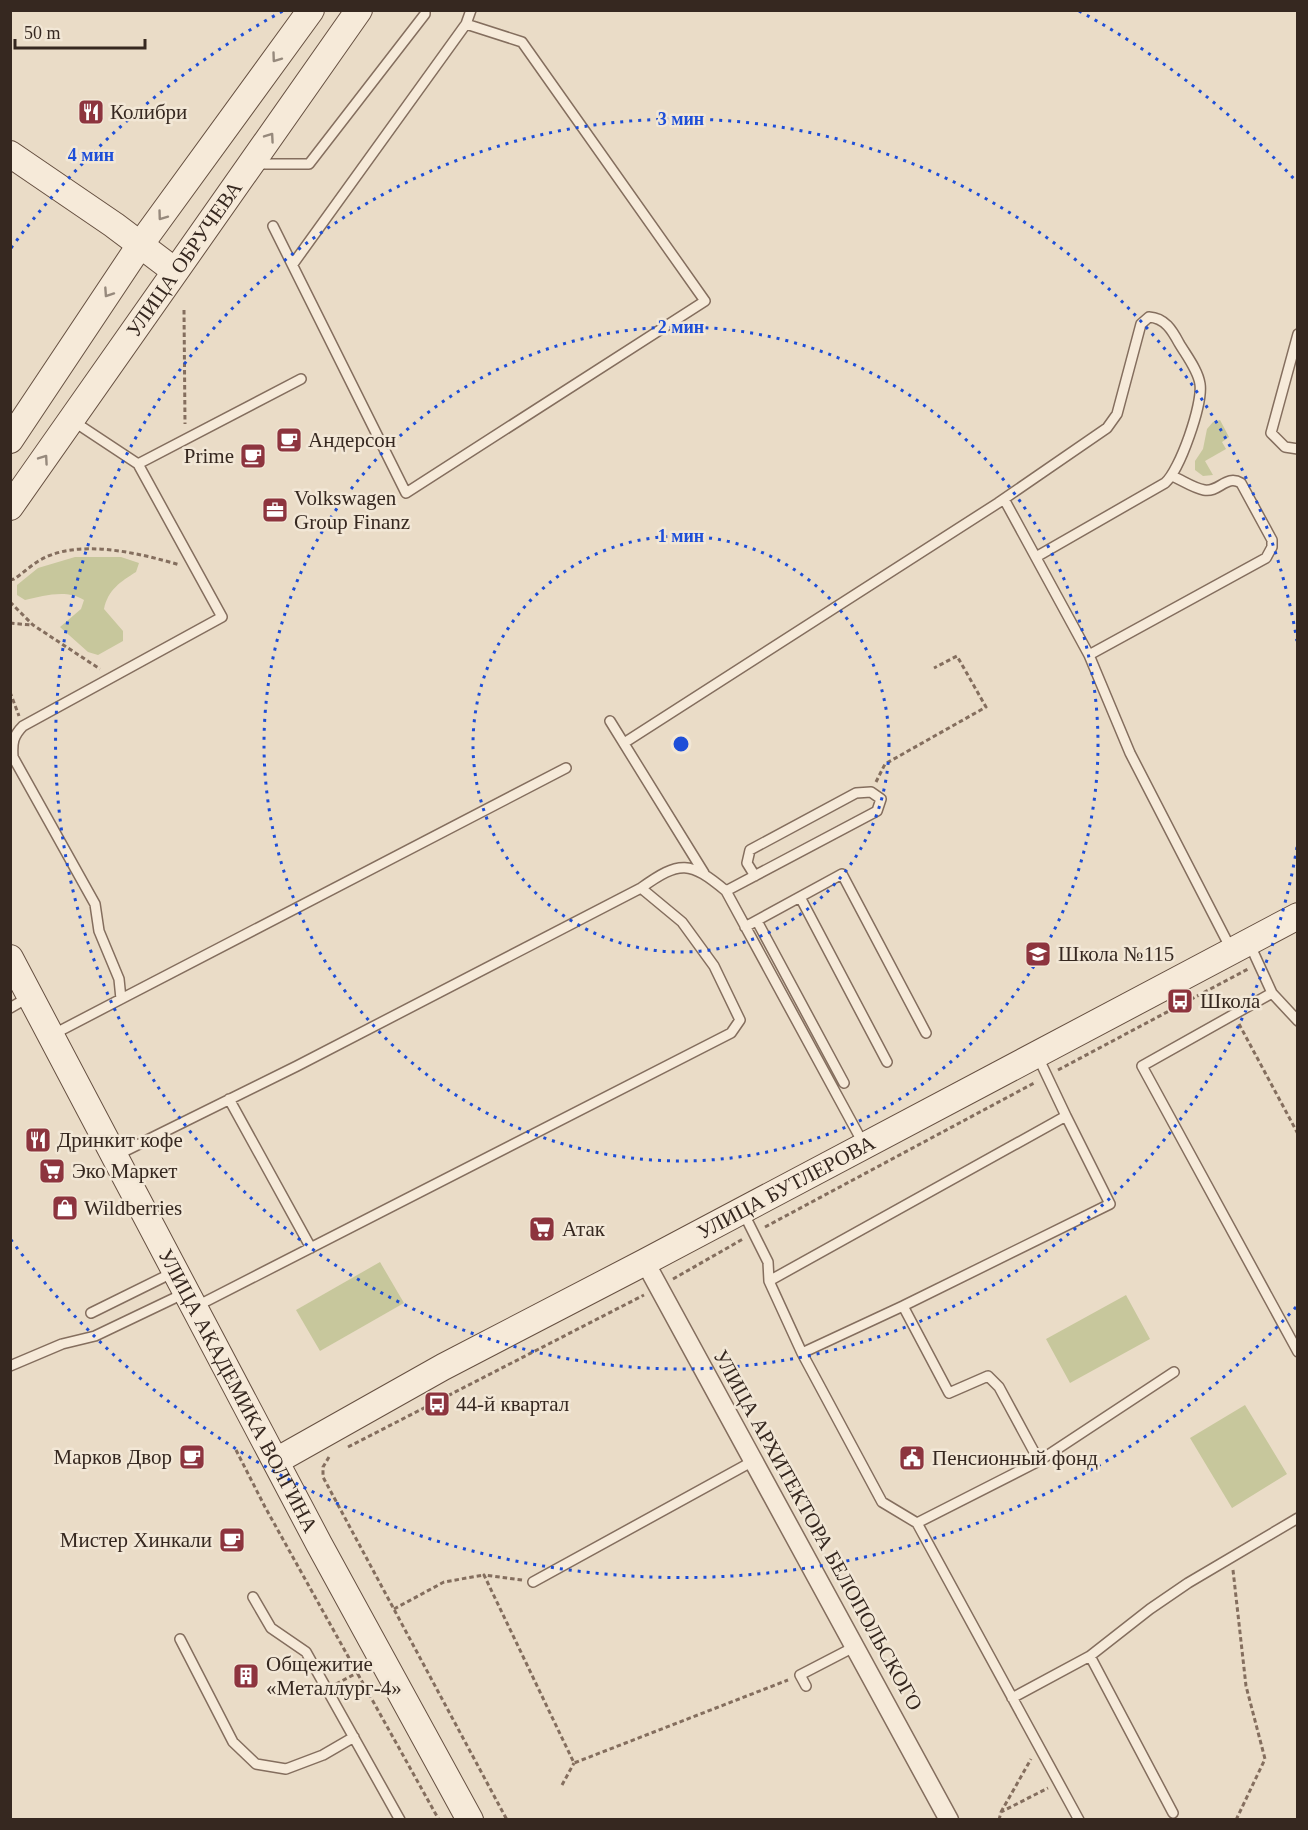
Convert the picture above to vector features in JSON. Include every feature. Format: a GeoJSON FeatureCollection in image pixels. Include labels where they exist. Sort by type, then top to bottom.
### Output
{"type":"FeatureCollection","features":[{"type":"Feature","properties":{"kind":"street","name":"УЛИЦА ОБРУЧЕВА"},"geometry":{"type":"LineString","coordinates":[[10,440],[140,245],[311,10]]}},
{"type":"Feature","properties":{"kind":"street","name":"УЛИЦА ОБРУЧЕВА"},"geometry":{"type":"LineString","coordinates":[[10,507],[359,10]]}},
{"type":"Feature","properties":{"kind":"street"},"geometry":{"type":"LineString","coordinates":[[10,154],[175,271]]}},
{"type":"Feature","properties":{"kind":"street","name":"УЛИЦА БУТЛЕРОВА"},"geometry":{"type":"LineString","coordinates":[[276,1461],[443,1367],[864,1146],[1042,1065],[1247,952],[1298,916]]}},
{"type":"Feature","properties":{"kind":"street","name":"УЛИЦА АКАДЕМИКА ВОЛГИНА"},"geometry":{"type":"LineString","coordinates":[[10,958],[21,1002],[52,1036],[276,1461],[470,1820]]}},
{"type":"Feature","properties":{"kind":"street","name":"УЛИЦА АРХИТЕКТОРА БЕЛОПОЛЬСКОГО"},"geometry":{"type":"LineString","coordinates":[[645,1262],[949,1820]]}},
{"type":"Feature","properties":{"kind":"lane"},"geometry":{"type":"LineString","coordinates":[[251,164],[309,164],[425,14],[425,10]]}},
{"type":"Feature","properties":{"kind":"lane"},"geometry":{"type":"LineString","coordinates":[[292,264],[466,24],[471,10]]}},
{"type":"Feature","properties":{"kind":"lane"},"geometry":{"type":"LineString","coordinates":[[273,226],[406,493],[705,301],[522,42],[466,24]]}},
{"type":"Feature","properties":{"kind":"lane"},"geometry":{"type":"LineString","coordinates":[[624,743],[1004,499],[1111,425],[1117,414],[1139,328],[1149,317],[1162,321],[1172,330],[1200,384],[1197,413],[1172,476],[1165,483],[1036,557]]}},
{"type":"Feature","properties":{"kind":"lane"},"geometry":{"type":"LineString","coordinates":[[1298,334],[1271,433],[1285,447],[1298,449]]}},
{"type":"Feature","properties":{"kind":"lane"},"geometry":{"type":"LineString","coordinates":[[138,464],[301,379]]}},
{"type":"Feature","properties":{"kind":"lane"},"geometry":{"type":"LineString","coordinates":[[71,420],[138,464],[222,617],[23,726],[15,734],[12,745],[13,757],[95,904],[99,931],[119,979],[121,999]]}},
{"type":"Feature","properties":{"kind":"lane"},"geometry":{"type":"LineString","coordinates":[[1089,655],[1266,558],[1270,551],[1272,540],[1241,483],[1229,480],[1213,489],[1204,490],[1172,476]]}},
{"type":"Feature","properties":{"kind":"lane"},"geometry":{"type":"LineString","coordinates":[[1004,499],[1089,655],[1130,753],[1272,993],[1298,1021]]}},
{"type":"Feature","properties":{"kind":"lane"},"geometry":{"type":"LineString","coordinates":[[610,721],[704,873],[726,891],[864,1146]]}},
{"type":"Feature","properties":{"kind":"lane"},"geometry":{"type":"LineString","coordinates":[[52,1036],[566,768]]}},
{"type":"Feature","properties":{"kind":"lane"},"geometry":{"type":"LineString","coordinates":[[726,891],[755,876],[877,811],[881,799],[871,792],[856,793],[750,850],[747,863],[755,876]]}},
{"type":"Feature","properties":{"kind":"lane"},"geometry":{"type":"LineString","coordinates":[[115,1156],[229,1100],[641,888],[656,877],[680,866],[704,873]]}},
{"type":"Feature","properties":{"kind":"lane"},"geometry":{"type":"LineString","coordinates":[[746,927],[842,874],[926,1033]]}},
{"type":"Feature","properties":{"kind":"lane"},"geometry":{"type":"LineString","coordinates":[[91,1313],[186,1290],[311,1248],[731,1033],[740,1020],[714,966],[682,922],[641,888]]}},
{"type":"Feature","properties":{"kind":"lane"},"geometry":{"type":"LineString","coordinates":[[800,897],[887,1062]]}},
{"type":"Feature","properties":{"kind":"lane"},"geometry":{"type":"LineString","coordinates":[[757,921],[844,1083]]}},
{"type":"Feature","properties":{"kind":"lane"},"geometry":{"type":"LineString","coordinates":[[1272,993],[1142,1066],[1298,1352]]}},
{"type":"Feature","properties":{"kind":"lane"},"geometry":{"type":"LineString","coordinates":[[802,1353],[1110,1204],[1042,1065]]}},
{"type":"Feature","properties":{"kind":"lane"},"geometry":{"type":"LineString","coordinates":[[229,1100],[311,1248]]}},
{"type":"Feature","properties":{"kind":"lane"},"geometry":{"type":"LineString","coordinates":[[768,1281],[1066,1116]]}},
{"type":"Feature","properties":{"kind":"lane"},"geometry":{"type":"LineString","coordinates":[[742,1210],[768,1262],[768,1281],[802,1353],[882,1502],[917,1523],[1079,1820]]}},
{"type":"Feature","properties":{"kind":"lane"},"geometry":{"type":"LineString","coordinates":[[10,1366],[62,1344],[95,1336],[186,1290]]}},
{"type":"Feature","properties":{"kind":"lane"},"geometry":{"type":"LineString","coordinates":[[903,1306],[949,1393],[988,1376],[999,1387],[1039,1461]]}},
{"type":"Feature","properties":{"kind":"lane"},"geometry":{"type":"LineString","coordinates":[[917,1523],[1039,1461],[1174,1372]]}},
{"type":"Feature","properties":{"kind":"lane"},"geometry":{"type":"LineString","coordinates":[[533,1582],[754,1460]]}},
{"type":"Feature","properties":{"kind":"lane"},"geometry":{"type":"LineString","coordinates":[[1012,1698],[1090,1656],[1150,1609],[1298,1518]]}},
{"type":"Feature","properties":{"kind":"lane"},"geometry":{"type":"LineString","coordinates":[[253,1598],[272,1628],[306,1652],[400,1820]]}},
{"type":"Feature","properties":{"kind":"lane"},"geometry":{"type":"LineString","coordinates":[[180,1639],[233,1742],[255,1764],[286,1769],[323,1755],[354,1737]]}},
{"type":"Feature","properties":{"kind":"lane"},"geometry":{"type":"LineString","coordinates":[[806,1686],[800,1676],[856,1646]]}},
{"type":"Feature","properties":{"kind":"lane"},"geometry":{"type":"LineString","coordinates":[[1090,1656],[1173,1813]]}},
{"type":"Feature","properties":{"kind":"path"},"geometry":{"type":"LineString","coordinates":[[184,310],[185,438]]}},
{"type":"Feature","properties":{"kind":"path"},"geometry":{"type":"LineString","coordinates":[[10,580],[38,561],[59,553],[85,549],[150,556],[196,569]]}},
{"type":"Feature","properties":{"kind":"path"},"geometry":{"type":"LineString","coordinates":[[10,602],[33,625],[112,677]]}},
{"type":"Feature","properties":{"kind":"path"},"geometry":{"type":"LineString","coordinates":[[10,623],[33,625]]}},
{"type":"Feature","properties":{"kind":"path"},"geometry":{"type":"LineString","coordinates":[[871,792],[885,764],[986,707],[957,656],[934,668]]}},
{"type":"Feature","properties":{"kind":"path"},"geometry":{"type":"LineString","coordinates":[[10,692],[23,726]]}},
{"type":"Feature","properties":{"kind":"path"},"geometry":{"type":"LineString","coordinates":[[340,1451],[660,1287],[1042,1065],[1247,952]]}},
{"type":"Feature","properties":{"kind":"path"},"geometry":{"type":"LineString","coordinates":[[1234,1015],[1298,1134]]}},
{"type":"Feature","properties":{"kind":"path"},"geometry":{"type":"LineString","coordinates":[[236,1450],[265,1507],[439,1820]]}},
{"type":"Feature","properties":{"kind":"path"},"geometry":{"type":"LineString","coordinates":[[329,1456],[323,1467],[323,1478],[507,1820]]}},
{"type":"Feature","properties":{"kind":"path"},"geometry":{"type":"LineString","coordinates":[[1232,1557],[1246,1686],[1265,1759],[1236,1820]]}},
{"type":"Feature","properties":{"kind":"path"},"geometry":{"type":"LineString","coordinates":[[394,1609],[444,1582],[484,1575],[533,1582]]}},
{"type":"Feature","properties":{"kind":"path"},"geometry":{"type":"LineString","coordinates":[[484,1575],[574,1763]]}},
{"type":"Feature","properties":{"kind":"path"},"geometry":{"type":"LineString","coordinates":[[327,1688],[357,1673]]}},
{"type":"Feature","properties":{"kind":"path"},"geometry":{"type":"LineString","coordinates":[[562,1785],[574,1763],[800,1676]]}},
{"type":"Feature","properties":{"kind":"path"},"geometry":{"type":"LineString","coordinates":[[999,1820],[1001,1812],[1038,1746]]}},
{"type":"Feature","properties":{"kind":"path"},"geometry":{"type":"LineString","coordinates":[[1001,1812],[1058,1782]]}},
{"type":"Feature","properties":{"kind":"green space"},"geometry":{"type":"Polygon","coordinates":[[[1220,420],[1229,437],[1222,442],[1226,449],[1205,461],[1213,475],[1203,476],[1195,470],[1195,461],[1203,449],[1207,429],[1213,422],[1220,420]]]}},
{"type":"Feature","properties":{"kind":"green space"},"geometry":{"type":"Polygon","coordinates":[[[75,557],[121,557],[139,563],[136,572],[120,583],[108,597],[104,609],[123,631],[123,641],[98,655],[88,652],[60,627],[81,609],[84,600],[62,594],[25,600],[17,595],[17,585],[38,568],[75,557]]]}},
{"type":"Feature","properties":{"kind":"green space"},"geometry":{"type":"Polygon","coordinates":[[[380,1262],[404,1303],[320,1351],[296,1310],[380,1262]]]}},
{"type":"Feature","properties":{"kind":"green space"},"geometry":{"type":"Polygon","coordinates":[[[1126,1295],[1150,1339],[1070,1383],[1046,1339],[1126,1295]]]}},
{"type":"Feature","properties":{"kind":"green space"},"geometry":{"type":"Polygon","coordinates":[[[1245,1405],[1287,1474],[1232,1508],[1190,1438],[1245,1405]]]}},
{"type":"Feature","properties":{"kind":"place","name":"Колибри"},"geometry":{"type":"Point","coordinates":[91,112]}},
{"type":"Feature","properties":{"kind":"place","name":"Андерсон"},"geometry":{"type":"Point","coordinates":[289,440]}},
{"type":"Feature","properties":{"kind":"place","name":"Prime"},"geometry":{"type":"Point","coordinates":[253,456]}},
{"type":"Feature","properties":{"kind":"place","name":"Volkswagen Group Finanz"},"geometry":{"type":"Point","coordinates":[275,510]}},
{"type":"Feature","properties":{"kind":"place","name":"Школа №115"},"geometry":{"type":"Point","coordinates":[1038,954]}},
{"type":"Feature","properties":{"kind":"place","name":"Школа"},"geometry":{"type":"Point","coordinates":[1180,1001]}},
{"type":"Feature","properties":{"kind":"place","name":"Дринкит кофе"},"geometry":{"type":"Point","coordinates":[38,1140]}},
{"type":"Feature","properties":{"kind":"place","name":"Эко Маркет"},"geometry":{"type":"Point","coordinates":[52,1171]}},
{"type":"Feature","properties":{"kind":"place","name":"Wildberries"},"geometry":{"type":"Point","coordinates":[65,1208]}},
{"type":"Feature","properties":{"kind":"place","name":"Атак"},"geometry":{"type":"Point","coordinates":[542,1229]}},
{"type":"Feature","properties":{"kind":"place","name":"44-й квартал"},"geometry":{"type":"Point","coordinates":[437,1404]}},
{"type":"Feature","properties":{"kind":"place","name":"Марков Двор"},"geometry":{"type":"Point","coordinates":[192,1457]}},
{"type":"Feature","properties":{"kind":"place","name":"Пенсионный фонд"},"geometry":{"type":"Point","coordinates":[912,1458]}},
{"type":"Feature","properties":{"kind":"place","name":"Мистер Хинкали"},"geometry":{"type":"Point","coordinates":[232,1540]}},
{"type":"Feature","properties":{"kind":"place","name":"Общежитие «Металлург-4»"},"geometry":{"type":"Point","coordinates":[246,1676]}}]}
